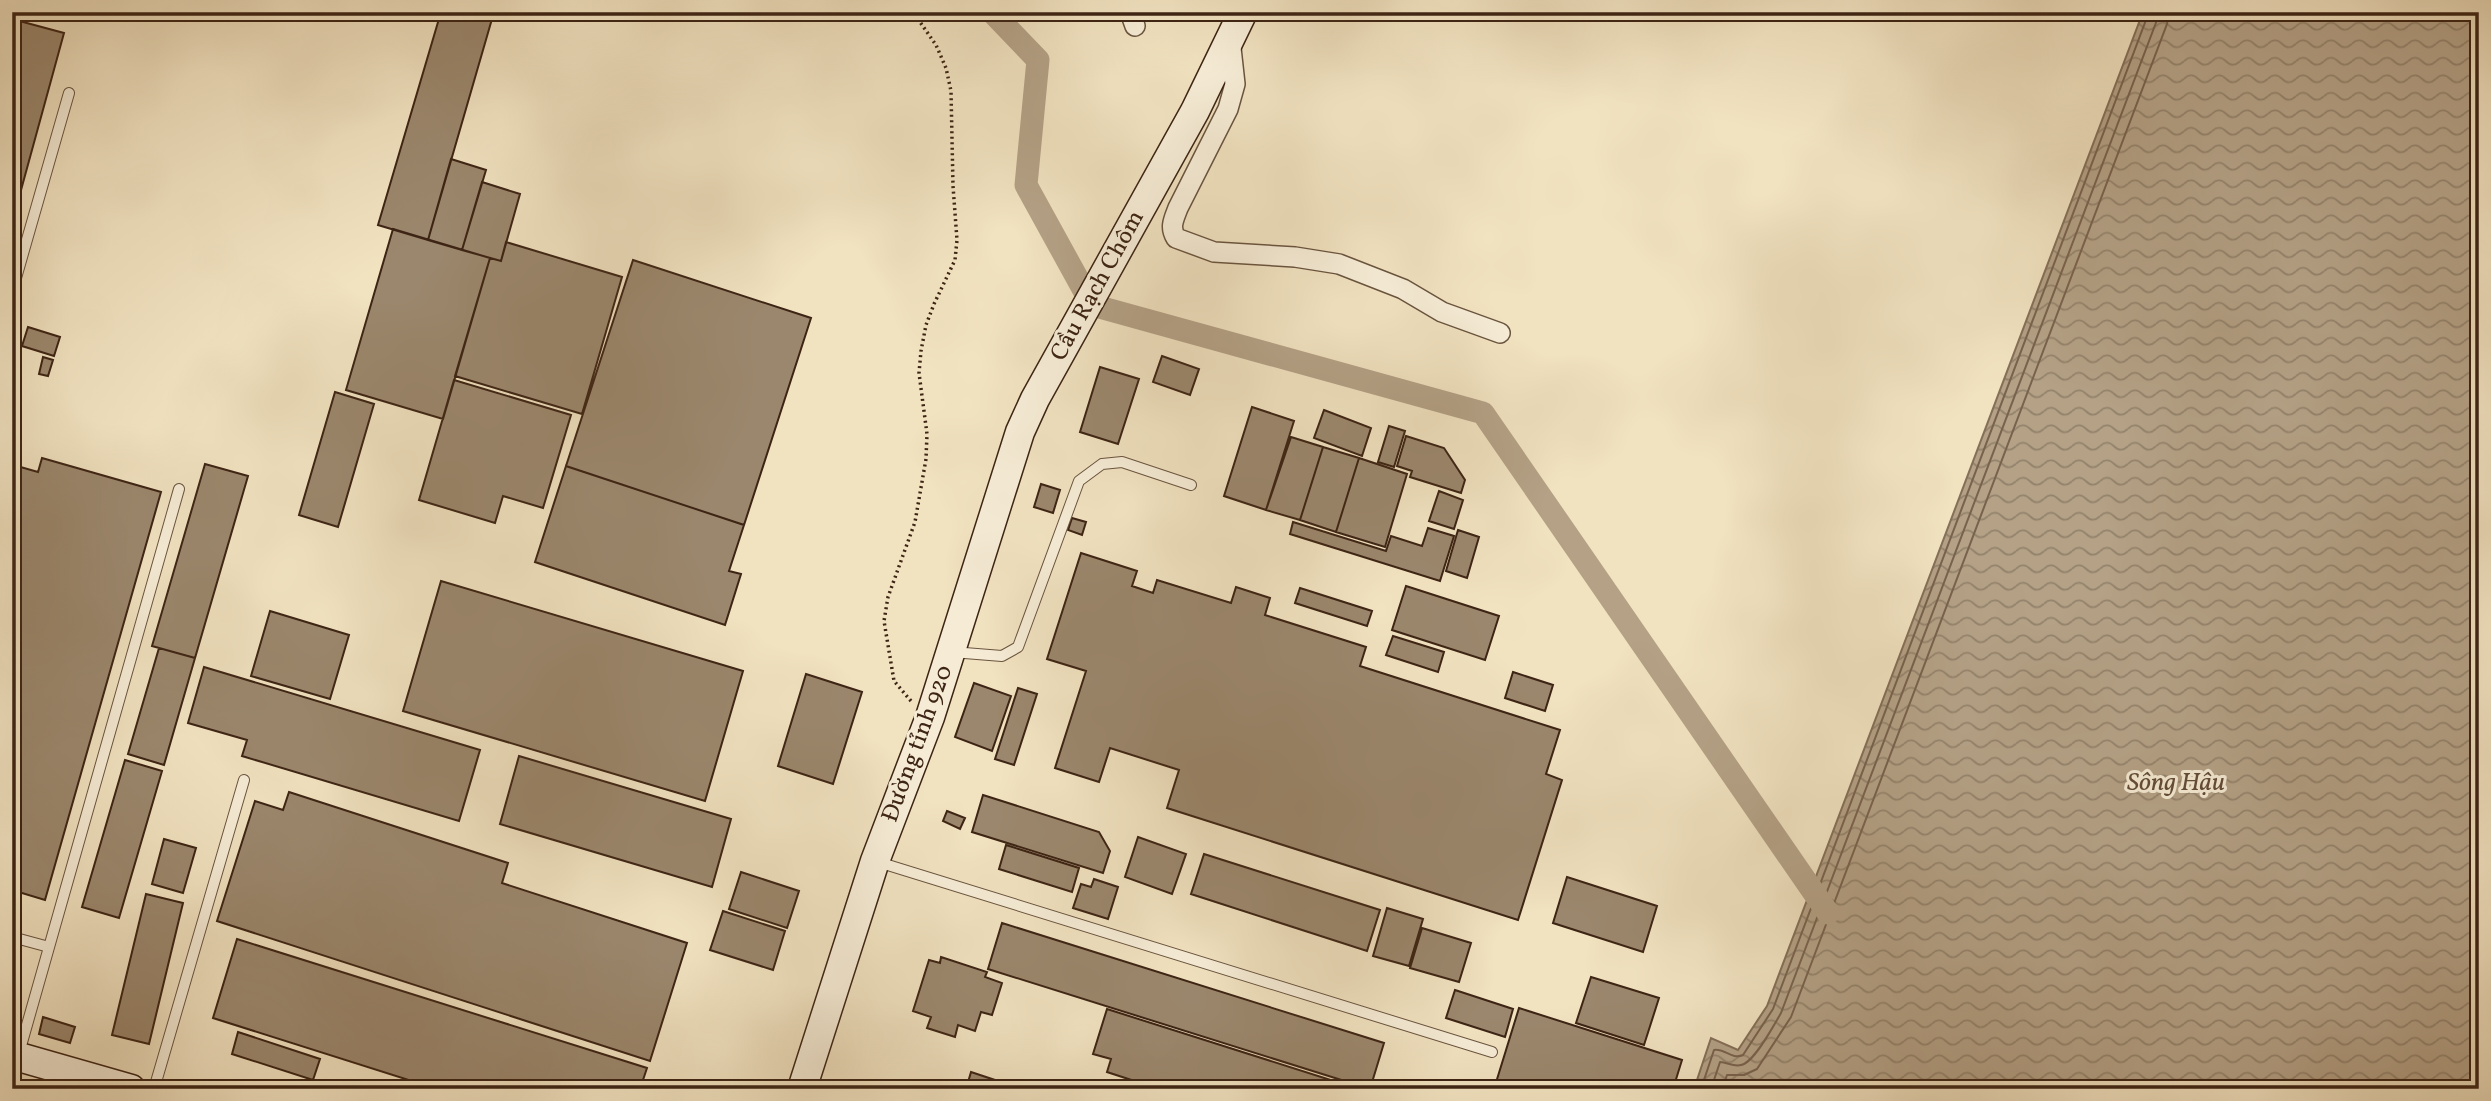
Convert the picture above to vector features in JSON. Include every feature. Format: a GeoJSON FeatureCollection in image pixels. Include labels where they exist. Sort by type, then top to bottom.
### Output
{"type":"FeatureCollection","features":[{"type":"Feature","properties":{"kind":"main road"},"geometry":{"type":"LineString","coordinates":[[1230,38],[1243,12]]}},
{"type":"Feature","properties":{"kind":"main road","name":"Cầu Rạch Chôm"},"geometry":{"type":"LineString","coordinates":[[1035,399],[1201,101],[1230,38]]}},
{"type":"Feature","properties":{"kind":"main road","name":"Đường tỉnh 920"},"geometry":{"type":"LineString","coordinates":[[802,1089],[875,861],[930,717],[1020,432],[1035,399]]}},
{"type":"Feature","properties":{"kind":"main road"},"geometry":{"type":"LineString","coordinates":[[15,1056],[131,1089]]}},
{"type":"Feature","properties":{"kind":"street"},"geometry":{"type":"LineString","coordinates":[[1230,38],[1235,84],[1228,109],[1172,223],[1172,232],[1176,238],[1213,252],[1295,257],[1339,264],[1403,289],[1442,312],[1500,333]]}},
{"type":"Feature","properties":{"kind":"lane"},"geometry":{"type":"LineString","coordinates":[[12,292],[69,93]]}},
{"type":"Feature","properties":{"kind":"lane"},"geometry":{"type":"LineString","coordinates":[[951,652],[1002,656],[1018,647],[1079,481],[1102,464],[1122,462],[1191,485]]}},
{"type":"Feature","properties":{"kind":"lane"},"geometry":{"type":"LineString","coordinates":[[15,1056],[49,947],[179,489]]}},
{"type":"Feature","properties":{"kind":"lane"},"geometry":{"type":"LineString","coordinates":[[155,1089],[244,780]]}},
{"type":"Feature","properties":{"kind":"lane"},"geometry":{"type":"LineString","coordinates":[[875,861],[1492,1052]]}},
{"type":"Feature","properties":{"kind":"lane"},"geometry":{"type":"LineString","coordinates":[[12,937],[49,947]]}},
{"type":"Feature","properties":{"kind":"path"},"geometry":{"type":"LineString","coordinates":[[913,12],[936,45],[946,68],[951,91],[957,240],[955,260],[926,325],[921,351],[919,373],[927,434],[923,478],[915,522],[888,597],[884,621],[894,681],[910,700],[930,717]]}},
{"type":"Feature","properties":{"kind":"water","name":"Sông Hậu"},"geometry":{"type":"Polygon","coordinates":[[[2143,12],[2479,12],[2479,1089],[1694,1089],[1711,1038],[1738,1050],[1767,1006],[2143,12]]]}},
{"type":"Feature","properties":{"kind":"building"},"geometry":{"type":"Polygon","coordinates":[[[441,12],[494,12],[428,240],[378,225],[441,12]]]}},
{"type":"Feature","properties":{"kind":"building"},"geometry":{"type":"Polygon","coordinates":[[[12,19],[64,33],[12,223],[12,19]]]}},
{"type":"Feature","properties":{"kind":"building"},"geometry":{"type":"Polygon","coordinates":[[[451,159],[486,170],[462,250],[428,240],[451,159]]]}},
{"type":"Feature","properties":{"kind":"building"},"geometry":{"type":"Polygon","coordinates":[[[482,182],[520,194],[501,261],[462,250],[482,182]]]}},
{"type":"Feature","properties":{"kind":"building"},"geometry":{"type":"Polygon","coordinates":[[[393,229],[490,258],[443,419],[346,390],[393,229]]]}},
{"type":"Feature","properties":{"kind":"building"},"geometry":{"type":"Polygon","coordinates":[[[506,242],[622,277],[582,414],[455,376],[490,258],[501,261],[506,242]]]}},
{"type":"Feature","properties":{"kind":"building"},"geometry":{"type":"Polygon","coordinates":[[[633,260],[811,318],[744,525],[566,466],[633,260]]]}},
{"type":"Feature","properties":{"kind":"building"},"geometry":{"type":"Polygon","coordinates":[[[28,327],[60,337],[54,356],[22,346],[28,327]]]}},
{"type":"Feature","properties":{"kind":"building"},"geometry":{"type":"Polygon","coordinates":[[[1162,356],[1199,369],[1190,395],[1153,382],[1162,356]]]}},
{"type":"Feature","properties":{"kind":"building"},"geometry":{"type":"Polygon","coordinates":[[[43,357],[53,360],[48,376],[39,374],[43,357]]]}},
{"type":"Feature","properties":{"kind":"building"},"geometry":{"type":"Polygon","coordinates":[[[1100,367],[1139,379],[1118,444],[1080,432],[1100,367]]]}},
{"type":"Feature","properties":{"kind":"building"},"geometry":{"type":"Polygon","coordinates":[[[454,380],[571,415],[543,508],[503,496],[495,523],[419,500],[454,380]]]}},
{"type":"Feature","properties":{"kind":"building"},"geometry":{"type":"Polygon","coordinates":[[[335,392],[374,404],[338,527],[299,515],[335,392]]]}},
{"type":"Feature","properties":{"kind":"building"},"geometry":{"type":"Polygon","coordinates":[[[1252,407],[1294,421],[1266,510],[1224,496],[1252,407]]]}},
{"type":"Feature","properties":{"kind":"building"},"geometry":{"type":"Polygon","coordinates":[[[1324,410],[1371,428],[1362,456],[1314,438],[1324,410]]]}},
{"type":"Feature","properties":{"kind":"building"},"geometry":{"type":"Polygon","coordinates":[[[1389,426],[1405,431],[1394,467],[1378,462],[1389,426]]]}},
{"type":"Feature","properties":{"kind":"building"},"geometry":{"type":"Polygon","coordinates":[[[1406,436],[1444,448],[1465,480],[1461,493],[1410,477],[1412,471],[1397,466],[1406,436]]]}},
{"type":"Feature","properties":{"kind":"building"},"geometry":{"type":"Polygon","coordinates":[[[1291,437],[1323,447],[1300,520],[1266,510],[1291,437]]]}},
{"type":"Feature","properties":{"kind":"building"},"geometry":{"type":"Polygon","coordinates":[[[1323,447],[1359,458],[1336,532],[1300,520],[1323,447]]]}},
{"type":"Feature","properties":{"kind":"building"},"geometry":{"type":"Polygon","coordinates":[[[42,458],[161,492],[45,900],[12,890],[12,483],[17,466],[38,472],[42,458]]]}},
{"type":"Feature","properties":{"kind":"building"},"geometry":{"type":"Polygon","coordinates":[[[1359,458],[1407,474],[1385,547],[1336,532],[1359,458]]]}},
{"type":"Feature","properties":{"kind":"building"},"geometry":{"type":"Polygon","coordinates":[[[205,464],[248,476],[195,658],[152,646],[205,464]]]}},
{"type":"Feature","properties":{"kind":"building"},"geometry":{"type":"Polygon","coordinates":[[[566,466],[744,525],[729,571],[741,574],[725,625],[535,562],[566,466]]]}},
{"type":"Feature","properties":{"kind":"building"},"geometry":{"type":"Polygon","coordinates":[[[1041,484],[1060,490],[1053,513],[1034,507],[1041,484]]]}},
{"type":"Feature","properties":{"kind":"building"},"geometry":{"type":"Polygon","coordinates":[[[1439,491],[1463,500],[1454,529],[1429,521],[1439,491]]]}},
{"type":"Feature","properties":{"kind":"building"},"geometry":{"type":"Polygon","coordinates":[[[1072,518],[1086,522],[1082,535],[1068,530],[1072,518]]]}},
{"type":"Feature","properties":{"kind":"building"},"geometry":{"type":"Polygon","coordinates":[[[1293,522],[1386,551],[1391,536],[1422,546],[1428,528],[1454,536],[1440,581],[1290,534],[1293,522]]]}},
{"type":"Feature","properties":{"kind":"building"},"geometry":{"type":"Polygon","coordinates":[[[1458,530],[1479,537],[1467,578],[1446,571],[1458,530]]]}},
{"type":"Feature","properties":{"kind":"building"},"geometry":{"type":"Polygon","coordinates":[[[1081,553],[1137,571],[1132,586],[1153,593],[1157,580],[1231,603],[1236,587],[1270,598],[1265,615],[1366,647],[1360,666],[1560,730],[1546,774],[1562,780],[1518,920],[1167,808],[1179,770],[1110,748],[1099,782],[1055,768],[1086,671],[1047,659],[1081,553]]]}},
{"type":"Feature","properties":{"kind":"building"},"geometry":{"type":"Polygon","coordinates":[[[441,581],[743,671],[705,801],[403,711],[441,581]]]}},
{"type":"Feature","properties":{"kind":"building"},"geometry":{"type":"Polygon","coordinates":[[[1406,586],[1499,616],[1485,660],[1392,630],[1406,586]]]}},
{"type":"Feature","properties":{"kind":"building"},"geometry":{"type":"Polygon","coordinates":[[[1300,588],[1372,611],[1367,626],[1295,603],[1300,588]]]}},
{"type":"Feature","properties":{"kind":"building"},"geometry":{"type":"Polygon","coordinates":[[[270,611],[349,635],[330,699],[251,676],[270,611]]]}},
{"type":"Feature","properties":{"kind":"building"},"geometry":{"type":"Polygon","coordinates":[[[1393,636],[1444,652],[1438,672],[1386,655],[1393,636]]]}},
{"type":"Feature","properties":{"kind":"building"},"geometry":{"type":"Polygon","coordinates":[[[159,648],[195,658],[164,765],[128,754],[159,648]]]}},
{"type":"Feature","properties":{"kind":"building"},"geometry":{"type":"Polygon","coordinates":[[[204,667],[480,750],[459,821],[242,756],[247,740],[188,723],[204,667]]]}},
{"type":"Feature","properties":{"kind":"building"},"geometry":{"type":"Polygon","coordinates":[[[1513,672],[1553,685],[1545,711],[1505,698],[1513,672]]]}},
{"type":"Feature","properties":{"kind":"building"},"geometry":{"type":"Polygon","coordinates":[[[806,674],[862,692],[833,784],[778,766],[806,674]]]}},
{"type":"Feature","properties":{"kind":"building"},"geometry":{"type":"Polygon","coordinates":[[[974,683],[1011,696],[992,751],[955,737],[974,683]]]}},
{"type":"Feature","properties":{"kind":"building"},"geometry":{"type":"Polygon","coordinates":[[[1018,688],[1037,694],[1014,765],[995,759],[1018,688]]]}},
{"type":"Feature","properties":{"kind":"building"},"geometry":{"type":"Polygon","coordinates":[[[519,756],[731,819],[712,887],[500,824],[519,756]]]}},
{"type":"Feature","properties":{"kind":"building"},"geometry":{"type":"Polygon","coordinates":[[[125,760],[162,771],[119,918],[82,907],[125,760]]]}},
{"type":"Feature","properties":{"kind":"building"},"geometry":{"type":"Polygon","coordinates":[[[289,792],[508,863],[502,883],[687,943],[650,1061],[217,921],[255,801],[283,810],[289,792]]]}},
{"type":"Feature","properties":{"kind":"building"},"geometry":{"type":"Polygon","coordinates":[[[983,795],[1099,832],[1110,851],[1103,873],[972,832],[983,795]]]}},
{"type":"Feature","properties":{"kind":"building"},"geometry":{"type":"Polygon","coordinates":[[[947,811],[965,818],[960,829],[943,821],[947,811]]]}},
{"type":"Feature","properties":{"kind":"building"},"geometry":{"type":"Polygon","coordinates":[[[1138,837],[1186,854],[1172,894],[1125,877],[1138,837]]]}},
{"type":"Feature","properties":{"kind":"building"},"geometry":{"type":"Polygon","coordinates":[[[164,839],[196,848],[183,893],[152,884],[164,839]]]}},
{"type":"Feature","properties":{"kind":"building"},"geometry":{"type":"Polygon","coordinates":[[[1006,845],[1079,868],[1072,892],[999,869],[1006,845]]]}},
{"type":"Feature","properties":{"kind":"building"},"geometry":{"type":"Polygon","coordinates":[[[1204,854],[1380,910],[1367,951],[1191,894],[1204,854]]]}},
{"type":"Feature","properties":{"kind":"building"},"geometry":{"type":"Polygon","coordinates":[[[741,872],[799,891],[787,928],[729,909],[741,872]]]}},
{"type":"Feature","properties":{"kind":"building"},"geometry":{"type":"Polygon","coordinates":[[[1567,877],[1657,906],[1643,952],[1553,923],[1567,877]]]}},
{"type":"Feature","properties":{"kind":"building"},"geometry":{"type":"Polygon","coordinates":[[[1094,879],[1118,887],[1108,919],[1073,908],[1081,884],[1091,887],[1094,879]]]}},
{"type":"Feature","properties":{"kind":"building"},"geometry":{"type":"Polygon","coordinates":[[[146,894],[183,903],[149,1044],[112,1035],[146,894]]]}},
{"type":"Feature","properties":{"kind":"building"},"geometry":{"type":"Polygon","coordinates":[[[1387,908],[1423,919],[1409,966],[1373,956],[1387,908]]]}},
{"type":"Feature","properties":{"kind":"building"},"geometry":{"type":"Polygon","coordinates":[[[723,911],[785,931],[773,970],[710,950],[723,911]]]}},
{"type":"Feature","properties":{"kind":"building"},"geometry":{"type":"Polygon","coordinates":[[[1002,923],[1384,1043],[1370,1089],[988,969],[1002,923]]]}},
{"type":"Feature","properties":{"kind":"building"},"geometry":{"type":"Polygon","coordinates":[[[1422,928],[1471,943],[1459,982],[1410,968],[1422,928]]]}},
{"type":"Feature","properties":{"kind":"building"},"geometry":{"type":"Polygon","coordinates":[[[237,939],[647,1068],[640,1089],[437,1089],[213,1018],[237,939]]]}},
{"type":"Feature","properties":{"kind":"building"},"geometry":{"type":"Polygon","coordinates":[[[941,957],[987,972],[985,977],[1002,983],[992,1015],[981,1012],[975,1031],[958,1025],[955,1037],[927,1028],[931,1017],[913,1011],[929,960],[940,963],[941,957]]]}},
{"type":"Feature","properties":{"kind":"building"},"geometry":{"type":"Polygon","coordinates":[[[1591,977],[1659,998],[1644,1045],[1576,1023],[1591,977]]]}},
{"type":"Feature","properties":{"kind":"building"},"geometry":{"type":"Polygon","coordinates":[[[1455,990],[1513,1009],[1505,1037],[1446,1018],[1455,990]]]}},
{"type":"Feature","properties":{"kind":"building"},"geometry":{"type":"Polygon","coordinates":[[[1519,1008],[1682,1060],[1673,1089],[1494,1089],[1519,1008]]]}},
{"type":"Feature","properties":{"kind":"building"},"geometry":{"type":"Polygon","coordinates":[[[1107,1009],[1359,1089],[1159,1089],[1107,1072],[1111,1059],[1093,1054],[1107,1009]]]}},
{"type":"Feature","properties":{"kind":"building"},"geometry":{"type":"Polygon","coordinates":[[[43,1017],[75,1027],[70,1043],[39,1034],[43,1017]]]}},
{"type":"Feature","properties":{"kind":"building"},"geometry":{"type":"Polygon","coordinates":[[[238,1032],[320,1059],[313,1080],[232,1054],[238,1032]]]}},
{"type":"Feature","properties":{"kind":"building"},"geometry":{"type":"Polygon","coordinates":[[[971,1072],[1022,1089],[966,1089],[971,1072]]]}},
{"type":"Feature","properties":{"kind":"waterway"},"geometry":{"type":"LineString","coordinates":[[992,12],[1038,60],[1026,185],[1092,305],[1483,413],[1828,913]]}}]}
